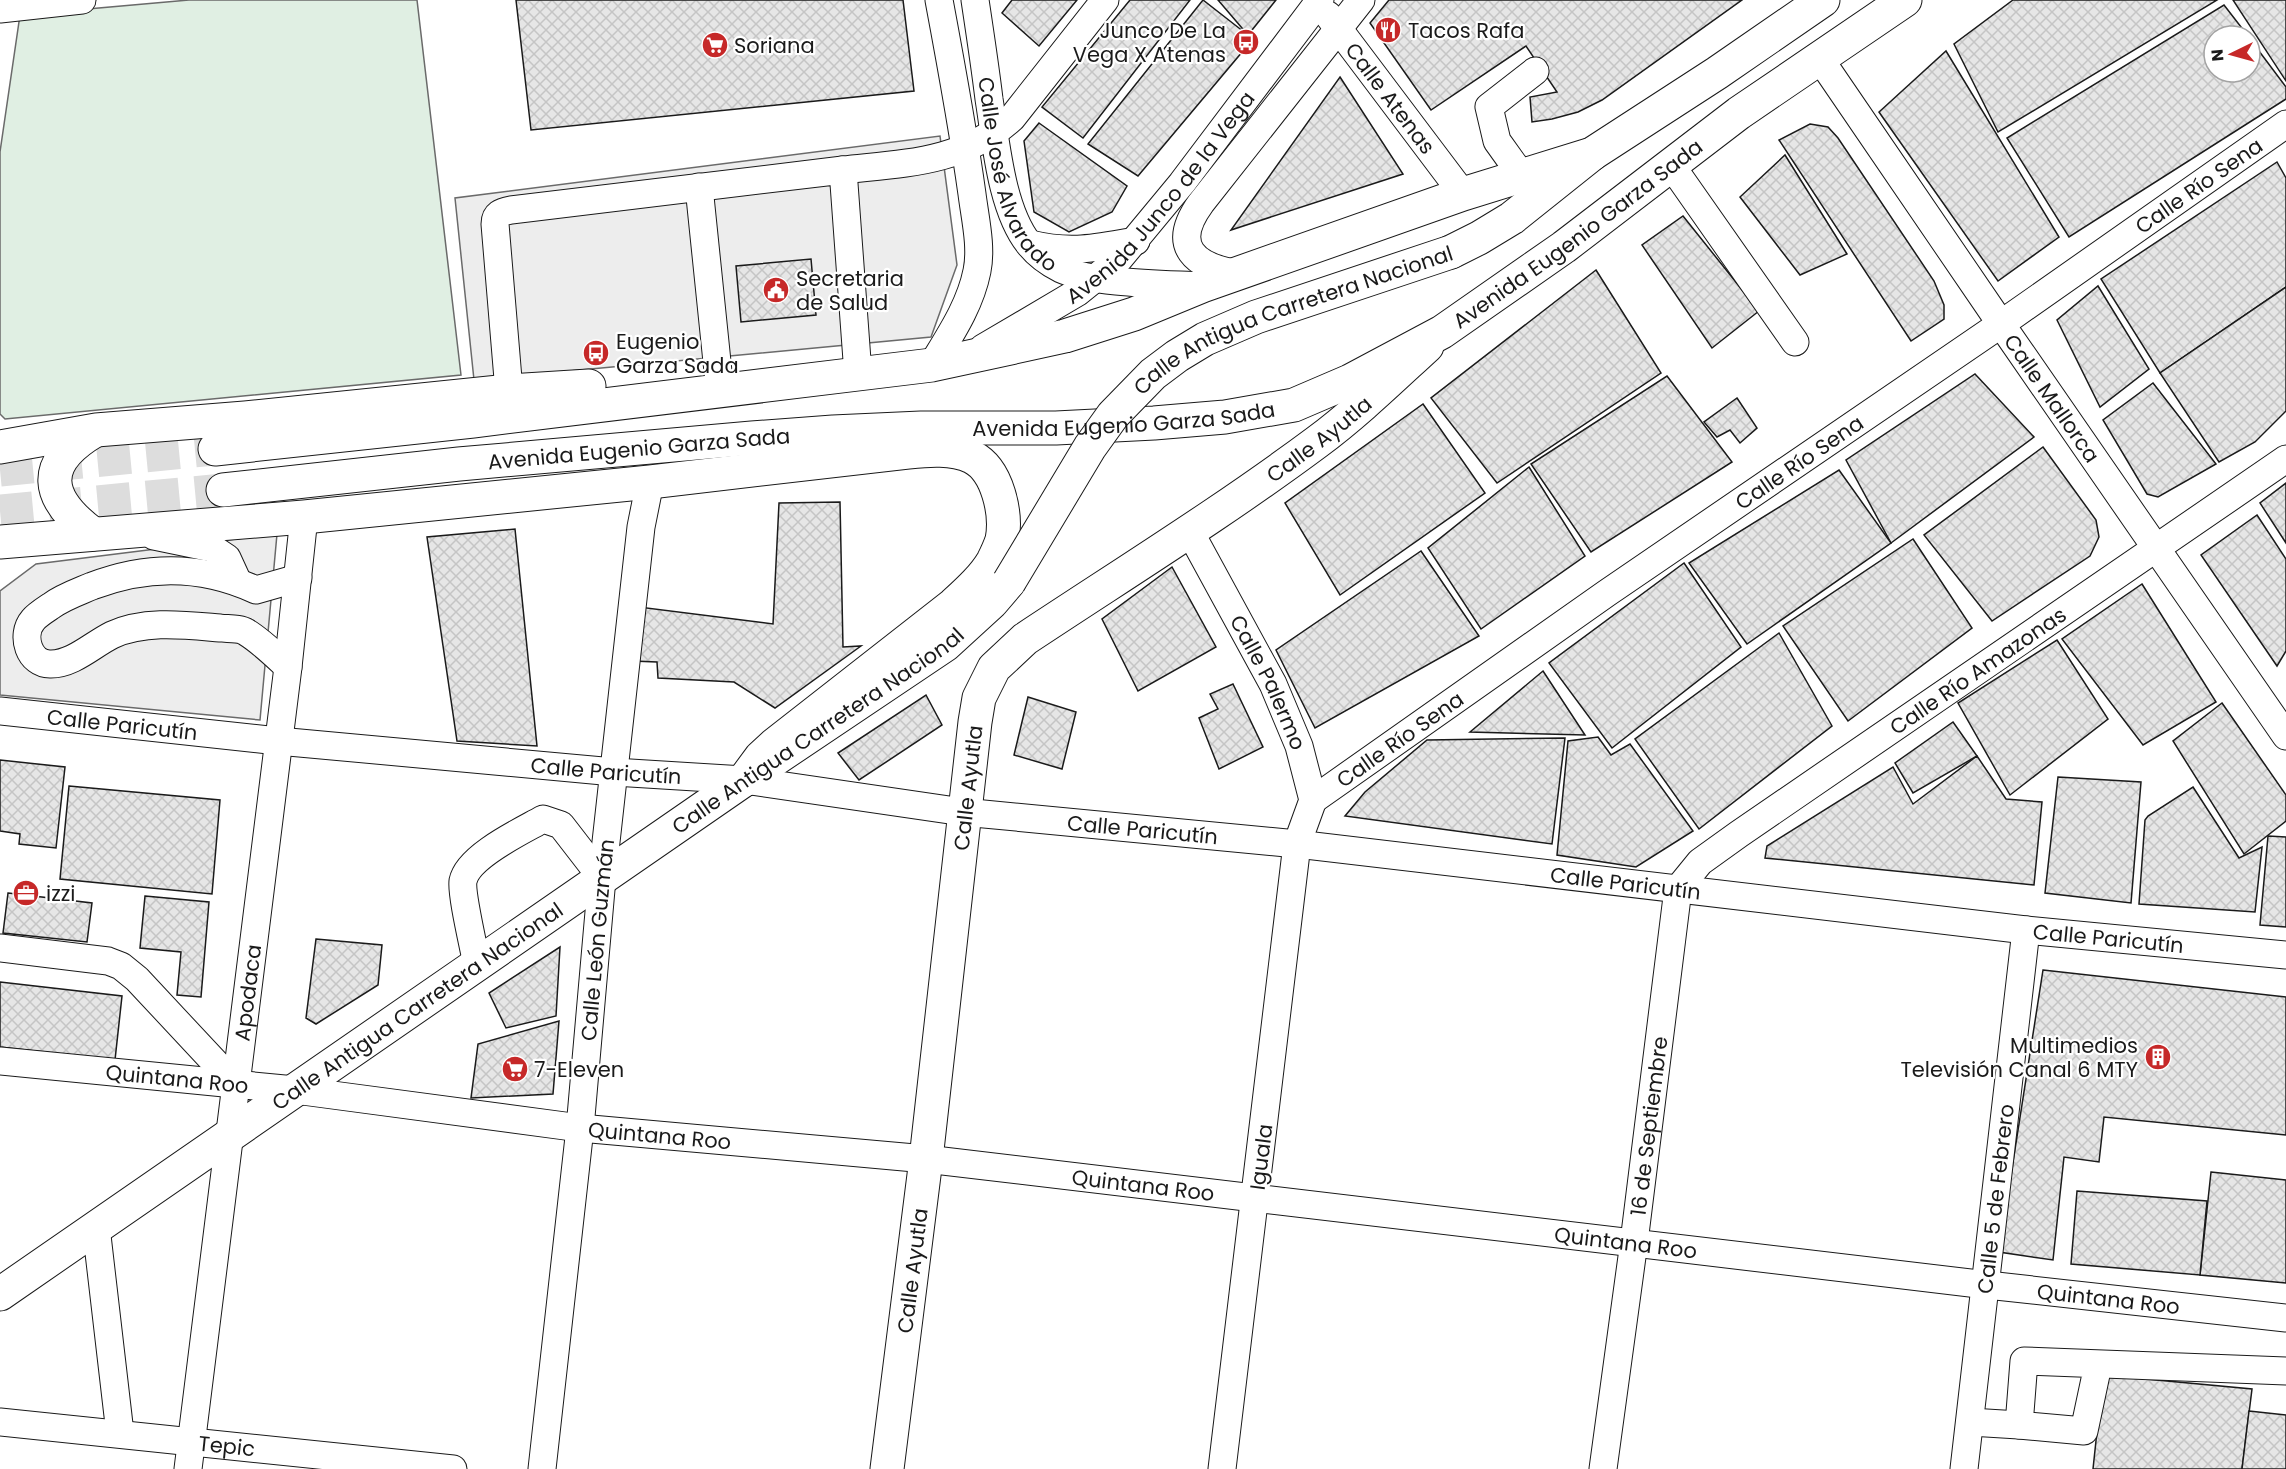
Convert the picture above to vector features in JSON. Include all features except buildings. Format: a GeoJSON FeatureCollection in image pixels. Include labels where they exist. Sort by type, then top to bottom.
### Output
{"type":"FeatureCollection","features":[{"type":"Feature","properties":{"kind":"main road","name":"Avenida Eugenio Garza Sada"},"geometry":{"type":"LineString","coordinates":[[215,449],[473,421],[932,365],[1065,336],[1134,314],[1202,286],[1463,195],[1592,154],[1717,73],[1823,0]]}},
{"type":"Feature","properties":{"kind":"main road","name":"Avenida Eugenio Garza Sada"},"geometry":{"type":"LineString","coordinates":[[223,490],[459,464],[752,438],[921,428],[1067,428],[1154,423],[1268,411],[1294,405],[1324,393],[1442,332],[1555,253],[1739,113],[1905,0]]}},
{"type":"Feature","properties":{"kind":"main road","name":"Calle Antigua Carretera Nacional"},"geometry":{"type":"LineString","coordinates":[[0,1294],[744,780],[945,645],[984,610],[1009,582],[1090,447],[1113,415],[1153,374],[1177,356],[1205,339],[1256,317],[1451,252],[1512,218],[1592,154]]}},
{"type":"Feature","properties":{"kind":"main road","name":"Calle Ayutla"},"geometry":{"type":"LineString","coordinates":[[887,1469],[926,1160],[963,812],[979,698],[994,668],[1025,639],[1190,530],[1317,442],[1356,411],[1442,332]]}},
{"type":"Feature","properties":{"kind":"main road"},"geometry":{"type":"LineString","coordinates":[[0,447],[96,430],[244,418],[509,391],[624,384],[683,394]]}},
{"type":"Feature","properties":{"kind":"main road"},"geometry":{"type":"LineString","coordinates":[[93,534],[69,514],[61,503],[57,494],[56,479],[61,459],[67,450],[96,430]]}},
{"type":"Feature","properties":{"kind":"main road"},"geometry":{"type":"LineString","coordinates":[[832,432],[877,455]]}},
{"type":"Feature","properties":{"kind":"main road"},"geometry":{"type":"LineString","coordinates":[[659,481],[752,438]]}},
{"type":"Feature","properties":{"kind":"main road"},"geometry":{"type":"LineString","coordinates":[[0,542],[304,517],[659,481],[877,455],[945,451],[974,458],[996,485],[1002,512],[1002,540],[992,562],[975,585],[960,598],[774,745],[761,757],[744,780]]}},
{"type":"Feature","properties":{"kind":"street"},"geometry":{"type":"LineString","coordinates":[[2,0],[0,11],[82,0]]}},
{"type":"Feature","properties":{"kind":"street","name":"Calle José Alvarado"},"geometry":{"type":"LineString","coordinates":[[932,365],[961,315],[972,291],[978,268],[978,237],[966,148],[939,0]]}},
{"type":"Feature","properties":{"kind":"street","name":"Calle José Alvarado"},"geometry":{"type":"LineString","coordinates":[[975,0],[994,134],[1009,201],[1017,224],[1029,243],[1047,261],[1061,269],[1098,278],[1202,286]]}},
{"type":"Feature","properties":{"kind":"street"},"geometry":{"type":"LineString","coordinates":[[509,391],[495,224],[498,214],[511,210],[925,160],[966,148],[994,134],[1012,118],[1105,0]]}},
{"type":"Feature","properties":{"kind":"street","name":"Avenida Junco de la Vega"},"geometry":{"type":"LineString","coordinates":[[1240,274],[1219,271],[1199,261],[1188,242],[1188,224],[1201,203],[1361,0]]}},
{"type":"Feature","properties":{"kind":"street","name":"Avenida Junco de la Vega"},"geometry":{"type":"LineString","coordinates":[[966,359],[1078,292],[1098,278],[1136,241],[1319,1]]}},
{"type":"Feature","properties":{"kind":"street","name":"Calle Atenas"},"geometry":{"type":"LineString","coordinates":[[1319,1],[1463,195]]}},
{"type":"Feature","properties":{"kind":"street","name":"Calle Mallorca"},"geometry":{"type":"LineString","coordinates":[[1820,59],[2286,736]]}},
{"type":"Feature","properties":{"kind":"street"},"geometry":{"type":"LineString","coordinates":[[1522,176],[1497,141],[1489,107],[1534,71]]}},
{"type":"Feature","properties":{"kind":"street","name":"Calle Río Sena"},"geometry":{"type":"LineString","coordinates":[[1313,800],[1617,586],[2001,324],[2286,124]]}},
{"type":"Feature","properties":{"kind":"street"},"geometry":{"type":"LineString","coordinates":[[1671,165],[1795,342]]}},
{"type":"Feature","properties":{"kind":"street"},"geometry":{"type":"LineString","coordinates":[[843,170],[858,374]]}},
{"type":"Feature","properties":{"kind":"street"},"geometry":{"type":"LineString","coordinates":[[699,187],[720,391]]}},
{"type":"Feature","properties":{"kind":"street"},"geometry":{"type":"LineString","coordinates":[[1029,243],[1055,250],[1079,250],[1136,241]]}},
{"type":"Feature","properties":{"kind":"street","name":"Calle Río Amazonas"},"geometry":{"type":"LineString","coordinates":[[1677,890],[1700,862],[1739,834],[2286,459]]}},
{"type":"Feature","properties":{"kind":"street","name":"Calle León Guzmán"},"geometry":{"type":"LineString","coordinates":[[542,1469],[580,1128],[602,878],[641,527],[659,481]]}},
{"type":"Feature","properties":{"kind":"street","name":"Apodaca"},"geometry":{"type":"LineString","coordinates":[[188,1469],[279,741],[304,517]]}},
{"type":"Feature","properties":{"kind":"street","name":"Calle Palermo"},"geometry":{"type":"LineString","coordinates":[[1190,530],[1273,684],[1299,746],[1313,800]]}},
{"type":"Feature","properties":{"kind":"street"},"geometry":{"type":"LineString","coordinates":[[126,532],[212,548],[227,558],[247,586],[245,630]]}},
{"type":"Feature","properties":{"kind":"street"},"geometry":{"type":"LineString","coordinates":[[288,667],[245,630],[173,625],[139,626],[110,636],[74,657],[52,664],[44,664],[30,652],[27,640],[28,628],[33,620],[52,605],[105,581],[138,573],[185,570],[247,586],[298,578]]}},
{"type":"Feature","properties":{"kind":"street","name":"Calle Paricutín"},"geometry":{"type":"LineString","coordinates":[[0,711],[279,741],[614,772],[744,780],[963,812],[1297,844],[2026,930],[2286,955]]}},
{"type":"Feature","properties":{"kind":"street"},"geometry":{"type":"LineString","coordinates":[[1297,844],[1313,800]]}},
{"type":"Feature","properties":{"kind":"street"},"geometry":{"type":"LineString","coordinates":[[477,965],[463,883],[467,869],[506,839],[543,819],[561,825],[602,878]]}},
{"type":"Feature","properties":{"kind":"street","name":"Iguala"},"geometry":{"type":"LineString","coordinates":[[1222,1469],[1297,844]]}},
{"type":"Feature","properties":{"kind":"street","name":"16 de Septiembre"},"geometry":{"type":"LineString","coordinates":[[1603,1469],[1634,1242],[1677,890]]}},
{"type":"Feature","properties":{"kind":"street","name":"Calle 5 de Febrero"},"geometry":{"type":"LineString","coordinates":[[1964,1469],[1987,1286],[2026,930]]}},
{"type":"Feature","properties":{"kind":"street"},"geometry":{"type":"LineString","coordinates":[[0,948],[96,958],[121,966],[137,979],[236,1085]]}},
{"type":"Feature","properties":{"kind":"street","name":"Quintana Roo"},"geometry":{"type":"LineString","coordinates":[[0,1061],[294,1090],[580,1128],[926,1160],[1256,1197],[1987,1286],[2286,1318]]}},
{"type":"Feature","properties":{"kind":"street"},"geometry":{"type":"LineString","coordinates":[[96,1227],[120,1433]]}},
{"type":"Feature","properties":{"kind":"street"},"geometry":{"type":"LineString","coordinates":[[2019,1425],[2024,1361],[2286,1371]]}},
{"type":"Feature","properties":{"kind":"street"},"geometry":{"type":"LineString","coordinates":[[1970,1422],[2084,1431],[2098,1365]]}},
{"type":"Feature","properties":{"kind":"street","name":"Tepic"},"geometry":{"type":"LineString","coordinates":[[0,1422],[453,1469]]}},
{"type":"Feature","properties":{"kind":"green space"},"geometry":{"type":"Polygon","coordinates":[[[189,0],[417,0],[461,375],[5,419],[0,414],[0,152],[20,15],[189,0]]]}},
{"type":"Feature","properties":{"kind":"shaded area"},"geometry":{"type":"Polygon","coordinates":[[[940,136],[957,265],[931,337],[474,380],[455,198],[940,136]]]}},
{"type":"Feature","properties":{"kind":"shaded area"},"geometry":{"type":"Polygon","coordinates":[[[277,534],[260,720],[0,695],[0,591],[36,564],[277,534]]]}},
{"type":"Feature","properties":{"kind":"tunnel"},"geometry":{"type":"LineString","coordinates":[[0,470],[215,449]]}},
{"type":"Feature","properties":{"kind":"tunnel"},"geometry":{"type":"LineString","coordinates":[[0,511],[223,490]]}},
{"type":"Feature","properties":{"kind":"place","name":"Tacos Rafa"},"geometry":{"type":"Point","coordinates":[1388,30]}},
{"type":"Feature","properties":{"kind":"place","name":"Junco De La Vega X Atenas"},"geometry":{"type":"Point","coordinates":[1246,42]}},
{"type":"Feature","properties":{"kind":"place","name":"Soriana"},"geometry":{"type":"Point","coordinates":[715,45]}},
{"type":"Feature","properties":{"kind":"place","name":"Secretaria de Salud"},"geometry":{"type":"Point","coordinates":[776,290]}},
{"type":"Feature","properties":{"kind":"place","name":"Eugenio Garza Sada"},"geometry":{"type":"Point","coordinates":[596,353]}},
{"type":"Feature","properties":{"kind":"place","name":"izzi"},"geometry":{"type":"Point","coordinates":[26,893]}},
{"type":"Feature","properties":{"kind":"place","name":"Multimedios Televisión Canal 6 MTY"},"geometry":{"type":"Point","coordinates":[2158,1057]}},
{"type":"Feature","properties":{"kind":"place","name":"7-Eleven"},"geometry":{"type":"Point","coordinates":[515,1069]}}]}
